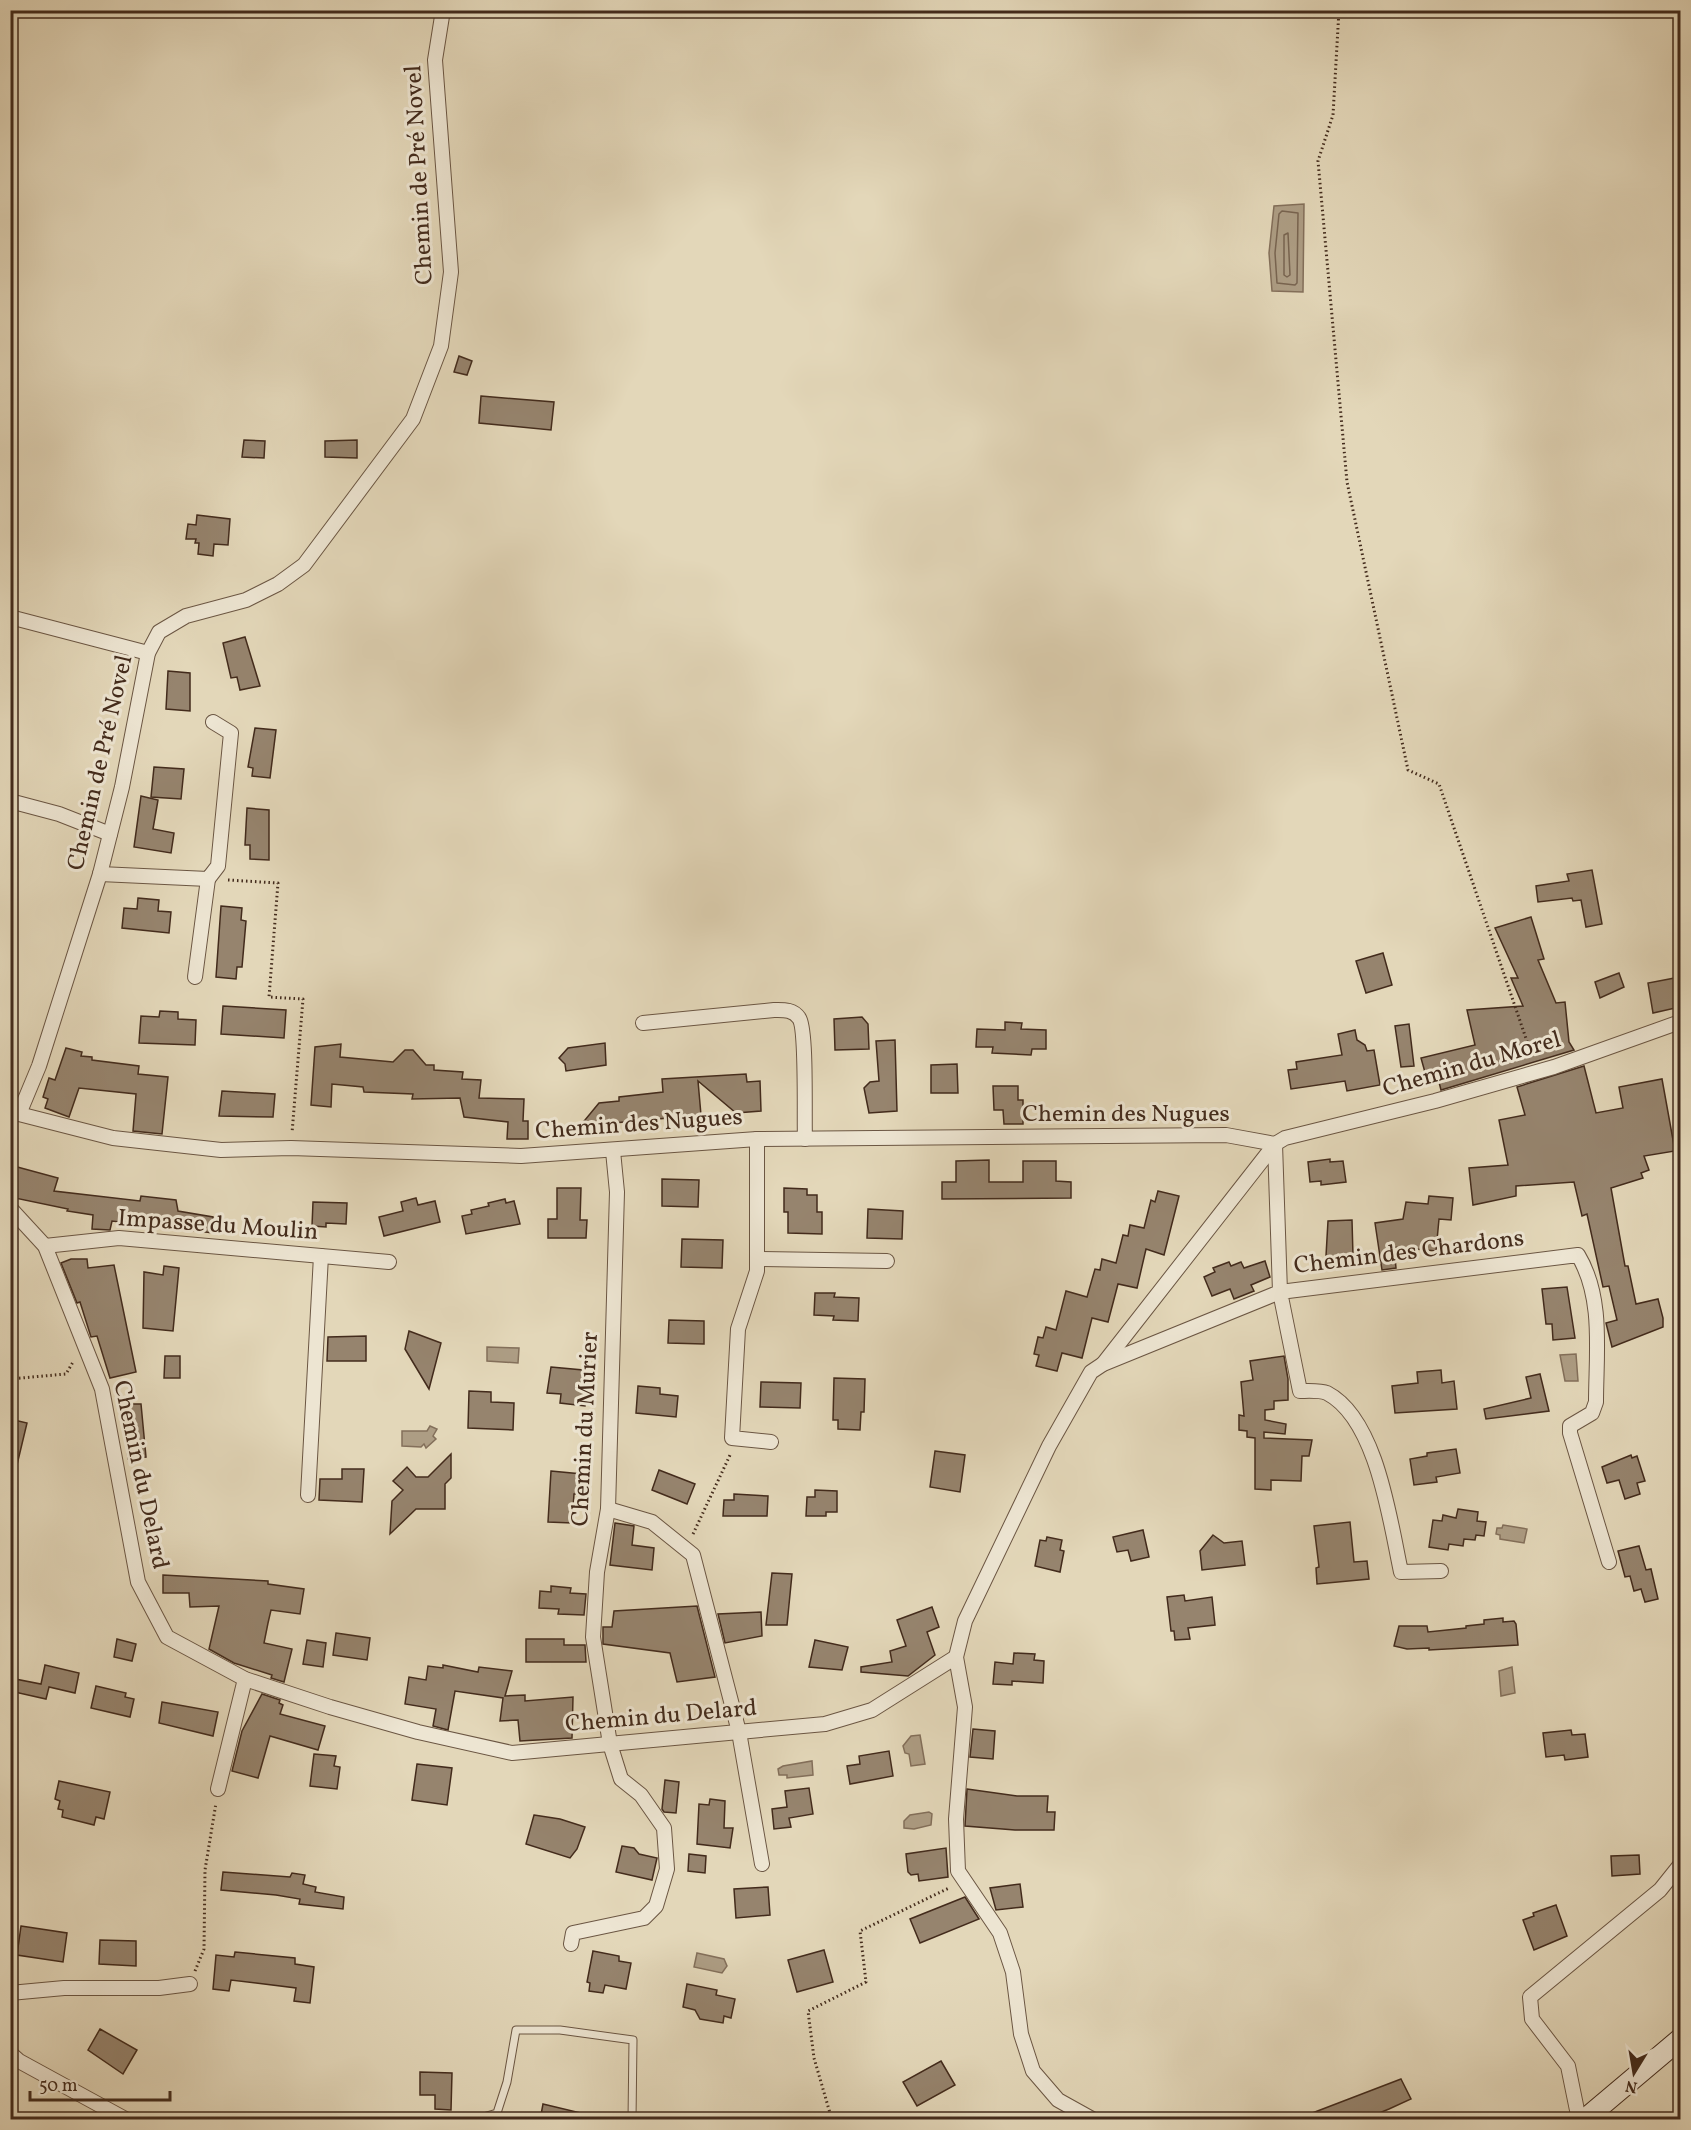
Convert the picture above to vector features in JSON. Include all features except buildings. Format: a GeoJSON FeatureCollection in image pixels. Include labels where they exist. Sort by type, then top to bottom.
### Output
{"type":"FeatureCollection","features":[{"type":"Feature","properties":{"kind":"street","name":"Chemin de Pré Novel"},"geometry":{"type":"LineString","coordinates":[[15,1118],[39,1066],[100,873],[147,653],[159,632],[170,623],[186,616],[246,600],[278,584],[304,565],[413,419],[441,346],[451,272],[435,60],[443,10]]}},
{"type":"Feature","properties":{"kind":"street"},"geometry":{"type":"LineString","coordinates":[[10,617],[147,653]]}},
{"type":"Feature","properties":{"kind":"street"},"geometry":{"type":"LineString","coordinates":[[195,977],[208,879],[218,867],[231,733],[213,722]]}},
{"type":"Feature","properties":{"kind":"street"},"geometry":{"type":"LineString","coordinates":[[10,801],[59,814],[110,834]]}},
{"type":"Feature","properties":{"kind":"street"},"geometry":{"type":"LineString","coordinates":[[100,873],[208,879]]}},
{"type":"Feature","properties":{"kind":"street"},"geometry":{"type":"LineString","coordinates":[[643,1023],[774,1010],[792,1012],[799,1017],[802,1029],[805,1139]]}},
{"type":"Feature","properties":{"kind":"street","name":"Chemin du Morel"},"geometry":{"type":"LineString","coordinates":[[1275,1144],[1285,1138],[1435,1101],[1537,1072],[1680,1022]]}},
{"type":"Feature","properties":{"kind":"street","name":"Chemin des Nugues"},"geometry":{"type":"LineString","coordinates":[[15,1118],[113,1138],[221,1150],[291,1148],[521,1156],[757,1139],[1226,1135],[1275,1144]]}},
{"type":"Feature","properties":{"kind":"street"},"geometry":{"type":"LineString","coordinates":[[757,1139],[757,1271],[738,1329],[732,1438],[771,1443]]}},
{"type":"Feature","properties":{"kind":"street"},"geometry":{"type":"LineString","coordinates":[[1094,2120],[1058,2100],[1033,2071],[1021,2034],[1013,1972],[1000,1933],[958,1871],[956,1819],[965,1707],[956,1657],[964,1621],[1049,1446],[1091,1372],[1103,1364],[1280,1292],[1275,1144]]}},
{"type":"Feature","properties":{"kind":"street"},"geometry":{"type":"LineString","coordinates":[[1103,1364],[1275,1144]]}},
{"type":"Feature","properties":{"kind":"street","name":"Chemin du Murier"},"geometry":{"type":"LineString","coordinates":[[571,1944],[573,1932],[644,1918],[656,1905],[667,1869],[664,1828],[641,1795],[621,1779],[610,1744],[593,1637],[597,1572],[608,1509],[617,1192],[613,1151]]}},
{"type":"Feature","properties":{"kind":"street","name":"Chemin du Delard"},"geometry":{"type":"LineString","coordinates":[[10,1208],[45,1246],[102,1389],[138,1582],[167,1637],[246,1679],[330,1707],[418,1732],[512,1753],[825,1725],[872,1710],[956,1657]]}},
{"type":"Feature","properties":{"kind":"street","name":"Impasse du Moulin"},"geometry":{"type":"LineString","coordinates":[[45,1246],[119,1238],[389,1262]]}},
{"type":"Feature","properties":{"kind":"street","name":"Chemin des Chardons"},"geometry":{"type":"LineString","coordinates":[[1441,1571],[1401,1572],[1378,1471],[1358,1421],[1326,1392],[1300,1391],[1280,1292],[1578,1255],[1586,1269],[1596,1312],[1596,1402],[1592,1413],[1570,1426],[1609,1562]]}},
{"type":"Feature","properties":{"kind":"street"},"geometry":{"type":"LineString","coordinates":[[308,1495],[321,1256]]}},
{"type":"Feature","properties":{"kind":"street"},"geometry":{"type":"LineString","coordinates":[[757,1259],[887,1262]]}},
{"type":"Feature","properties":{"kind":"street"},"geometry":{"type":"LineString","coordinates":[[608,1509],[652,1522],[693,1555],[740,1732],[762,1864]]}},
{"type":"Feature","properties":{"kind":"street"},"geometry":{"type":"LineString","coordinates":[[218,1789],[246,1679]]}},
{"type":"Feature","properties":{"kind":"street"},"geometry":{"type":"LineString","coordinates":[[1580,2120],[1568,2066],[1532,2019],[1530,1997],[1660,1890],[1680,1865]]}},
{"type":"Feature","properties":{"kind":"street"},"geometry":{"type":"LineString","coordinates":[[10,1993],[64,1988],[159,1988],[190,1984]]}},
{"type":"Feature","properties":{"kind":"street"},"geometry":{"type":"LineString","coordinates":[[1584,2120],[1680,2039]]}},
{"type":"Feature","properties":{"kind":"street"},"geometry":{"type":"LineString","coordinates":[[10,2053],[19,2061],[127,2120]]}},
{"type":"Feature","properties":{"kind":"lane"},"geometry":{"type":"LineString","coordinates":[[473,2120],[497,2112],[507,2082],[516,2030],[560,2030],[633,2040],[632,2120]]}},
{"type":"Feature","properties":{"kind":"path"},"geometry":{"type":"LineString","coordinates":[[1339,10],[1332,115],[1318,161],[1347,482],[1408,770],[1439,784],[1537,1072]]}},
{"type":"Feature","properties":{"kind":"path"},"geometry":{"type":"LineString","coordinates":[[208,879],[278,883],[269,997],[303,999],[291,1148]]}},
{"type":"Feature","properties":{"kind":"path"},"geometry":{"type":"LineString","coordinates":[[10,1379],[66,1374],[73,1364],[74,1357]]}},
{"type":"Feature","properties":{"kind":"path"},"geometry":{"type":"LineString","coordinates":[[685,1549],[730,1458],[732,1438]]}},
{"type":"Feature","properties":{"kind":"path"},"geometry":{"type":"LineString","coordinates":[[190,1984],[204,1949],[205,1870],[218,1789]]}},
{"type":"Feature","properties":{"kind":"path"},"geometry":{"type":"LineString","coordinates":[[832,2120],[814,2058],[808,2011],[866,1982],[860,1931],[964,1880]]}},
{"type":"Feature","properties":{"kind":"water"},"geometry":{"type":"Polygon","coordinates":[[[1304,204],[1303,292],[1272,291],[1269,253],[1274,206],[1304,204]]]}},
{"type":"Feature","properties":{"kind":"water"},"geometry":{"type":"Polygon","coordinates":[[[487,1347],[519,1348],[518,1363],[487,1361],[487,1347]]]}},
{"type":"Feature","properties":{"kind":"water"},"geometry":{"type":"Polygon","coordinates":[[[1576,1354],[1578,1381],[1565,1381],[1560,1355],[1576,1354]]]}},
{"type":"Feature","properties":{"kind":"water"},"geometry":{"type":"Polygon","coordinates":[[[430,1426],[437,1429],[433,1436],[436,1439],[426,1448],[424,1444],[421,1447],[402,1446],[402,1431],[427,1431],[430,1426]]]}},
{"type":"Feature","properties":{"kind":"water"},"geometry":{"type":"Polygon","coordinates":[[[1503,1525],[1527,1529],[1524,1543],[1500,1539],[1500,1535],[1496,1534],[1497,1528],[1502,1528],[1503,1525]]]}},
{"type":"Feature","properties":{"kind":"water"},"geometry":{"type":"Polygon","coordinates":[[[1512,1667],[1515,1693],[1501,1696],[1499,1671],[1512,1667]]]}},
{"type":"Feature","properties":{"kind":"water"},"geometry":{"type":"Polygon","coordinates":[[[920,1735],[925,1764],[911,1766],[909,1754],[905,1753],[903,1746],[911,1736],[920,1735]]]}},
{"type":"Feature","properties":{"kind":"water"},"geometry":{"type":"Polygon","coordinates":[[[812,1761],[813,1775],[787,1778],[787,1775],[779,1775],[778,1769],[783,1766],[812,1761]]]}},
{"type":"Feature","properties":{"kind":"water"},"geometry":{"type":"Polygon","coordinates":[[[929,1812],[932,1814],[931,1825],[914,1829],[904,1828],[904,1821],[910,1815],[929,1812]]]}},
{"type":"Feature","properties":{"kind":"water"},"geometry":{"type":"Polygon","coordinates":[[[697,1953],[724,1959],[727,1966],[722,1973],[694,1967],[697,1953]]]}}]}
